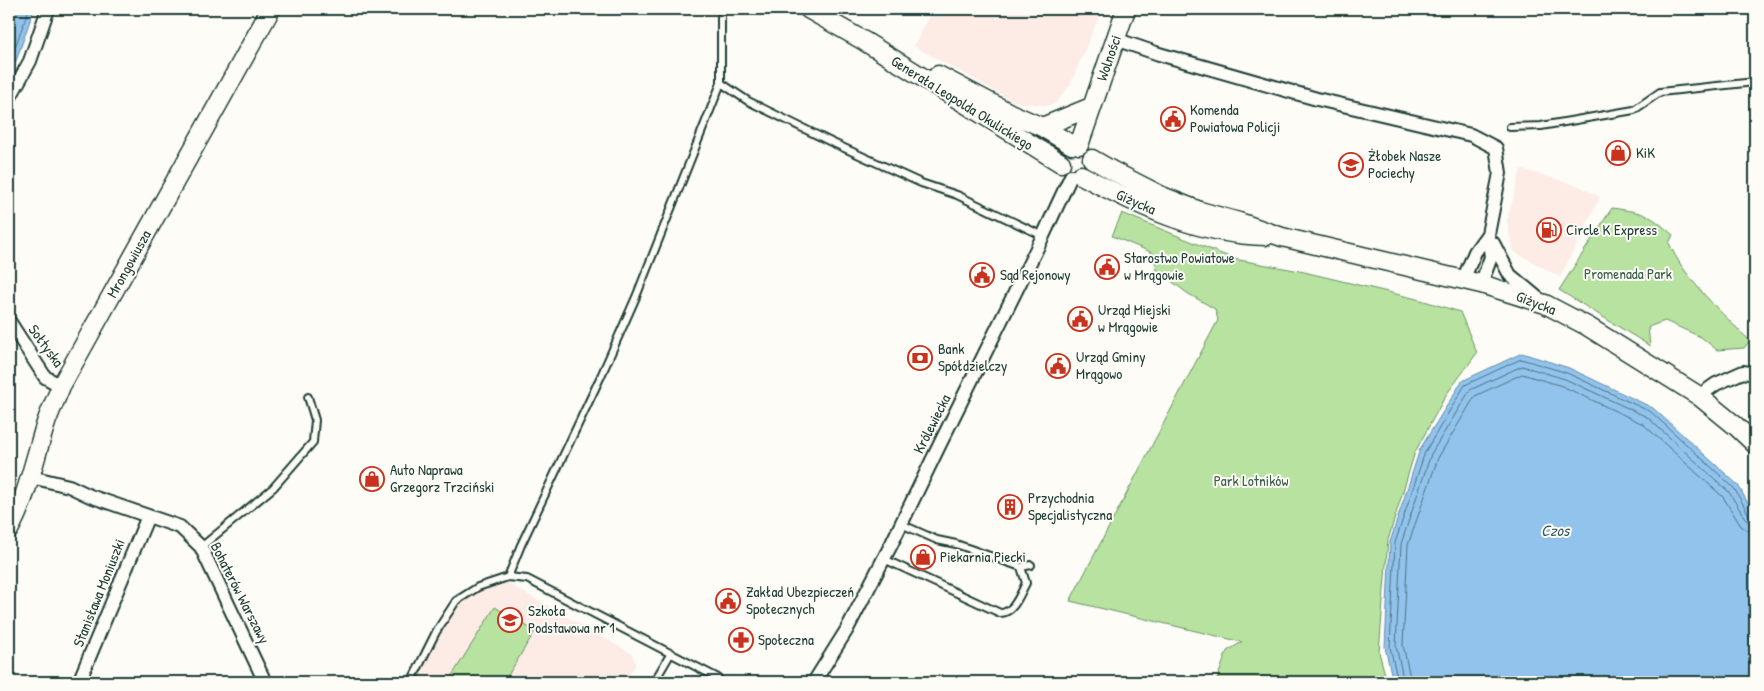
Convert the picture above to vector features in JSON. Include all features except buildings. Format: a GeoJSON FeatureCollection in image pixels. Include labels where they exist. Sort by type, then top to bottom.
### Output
{"type":"FeatureCollection","features":[{"type":"Feature","properties":{"kind":"street"},"geometry":{"type":"LineString","coordinates":[[9,99],[30,60],[48,9]]}},
{"type":"Feature","properties":{"kind":"street","name":"Mrongowiusza"},"geometry":{"type":"LineString","coordinates":[[9,530],[31,477],[45,424],[61,386],[271,9]]}},
{"type":"Feature","properties":{"kind":"street","name":"Generała Leopolda Okulickiego"},"geometry":{"type":"LineString","coordinates":[[808,9],[864,42],[1074,177]]}},
{"type":"Feature","properties":{"kind":"street","name":"Wolności"},"geometry":{"type":"LineString","coordinates":[[1076,145],[1126,9]]}},
{"type":"Feature","properties":{"kind":"street"},"geometry":{"type":"LineString","coordinates":[[1115,39],[1317,99],[1471,135],[1496,148],[1500,173],[1488,234],[1491,257],[1481,284]]}},
{"type":"Feature","properties":{"kind":"street","name":"Generała Leopolda Okulickiego"},"geometry":{"type":"LineString","coordinates":[[864,42],[937,74],[1010,113],[1076,145]]}},
{"type":"Feature","properties":{"kind":"street"},"geometry":{"type":"LineString","coordinates":[[1042,127],[1091,107]]}},
{"type":"Feature","properties":{"kind":"street"},"geometry":{"type":"LineString","coordinates":[[1076,145],[1088,150],[1092,159],[1088,170],[1074,177],[1062,154],[1064,150],[1076,145]]}},
{"type":"Feature","properties":{"kind":"street","name":"Giżycka"},"geometry":{"type":"LineString","coordinates":[[1092,159],[1113,172],[1162,196],[1200,211],[1282,237],[1481,284],[1545,304],[1587,326],[1699,396],[1755,444]]}},
{"type":"Feature","properties":{"kind":"street","name":"Królewiecka"},"geometry":{"type":"LineString","coordinates":[[814,682],[846,631],[884,559],[1074,177]]}},
{"type":"Feature","properties":{"kind":"street","name":"Giżycka"},"geometry":{"type":"LineString","coordinates":[[1074,177],[1177,220],[1242,236],[1282,237]]}},
{"type":"Feature","properties":{"kind":"street"},"geometry":{"type":"LineString","coordinates":[[1463,280],[1475,252],[1488,234]]}},
{"type":"Feature","properties":{"kind":"street"},"geometry":{"type":"LineString","coordinates":[[1488,234],[1510,275],[1545,304]]}},
{"type":"Feature","properties":{"kind":"street","name":"Sołtyska"},"geometry":{"type":"LineString","coordinates":[[9,321],[44,377],[61,386]]}},
{"type":"Feature","properties":{"kind":"street"},"geometry":{"type":"LineString","coordinates":[[1699,396],[1716,384],[1743,372],[1755,374]]}},
{"type":"Feature","properties":{"kind":"street","name":"Bohaterów Warszawy"},"geometry":{"type":"LineString","coordinates":[[31,477],[69,486],[90,496],[180,527],[201,547],[265,682]]}},
{"type":"Feature","properties":{"kind":"street","name":"Stanisława Moniuszki"},"geometry":{"type":"LineString","coordinates":[[82,682],[81,677],[148,516]]}},
{"type":"Feature","properties":{"kind":"lane"},"geometry":{"type":"LineString","coordinates":[[508,577],[636,297],[721,83],[722,17]]}},
{"type":"Feature","properties":{"kind":"lane"},"geometry":{"type":"LineString","coordinates":[[1510,127],[1540,126],[1634,110],[1660,92],[1755,82]]}},
{"type":"Feature","properties":{"kind":"lane"},"geometry":{"type":"LineString","coordinates":[[721,83],[748,101],[831,142],[921,184],[957,195],[1043,236]]}},
{"type":"Feature","properties":{"kind":"lane"},"geometry":{"type":"LineString","coordinates":[[201,547],[273,488],[313,442],[314,420],[308,397]]}},
{"type":"Feature","properties":{"kind":"lane"},"geometry":{"type":"LineString","coordinates":[[901,524],[937,540],[956,544],[1021,567],[1031,565]]}},
{"type":"Feature","properties":{"kind":"lane"},"geometry":{"type":"LineString","coordinates":[[884,559],[1000,613],[1010,610],[1026,583],[1021,567]]}},
{"type":"Feature","properties":{"kind":"lane"},"geometry":{"type":"LineString","coordinates":[[411,682],[436,632],[456,601],[478,587],[508,577],[527,579],[718,678]]}},
{"type":"Feature","properties":{"kind":"lane"},"geometry":{"type":"LineString","coordinates":[[654,682],[671,653]]}},
{"type":"Feature","properties":{"kind":"shaded area"},"geometry":{"type":"Polygon","coordinates":[[[933,9],[1102,9],[1070,85],[1056,103],[1047,106],[1013,101],[914,46],[933,9]]]}},
{"type":"Feature","properties":{"kind":"shaded area"},"geometry":{"type":"Polygon","coordinates":[[[1521,169],[1579,186],[1600,197],[1560,277],[1513,251],[1507,221],[1521,169]]]}},
{"type":"Feature","properties":{"kind":"shaded area","name":"Szkoła Podstawowa nr 1"},"geometry":{"type":"Polygon","coordinates":[[[504,581],[632,654],[636,664],[625,682],[415,682],[437,636],[458,603],[479,589],[504,581]]]}},
{"type":"Feature","properties":{"kind":"green space","name":"Promenada Park"},"geometry":{"type":"Polygon","coordinates":[[[1612,208],[1646,215],[1658,222],[1673,235],[1669,243],[1684,270],[1716,307],[1750,341],[1744,348],[1717,350],[1701,337],[1665,321],[1648,327],[1650,346],[1559,290],[1612,208]]]}},
{"type":"Feature","properties":{"kind":"green space","name":"Park Lotników"},"geometry":{"type":"Polygon","coordinates":[[[1122,213],[1234,259],[1300,271],[1421,300],[1460,312],[1477,353],[1446,395],[1415,452],[1388,540],[1379,652],[1387,682],[1216,682],[1227,651],[1242,642],[1070,601],[1218,320],[1215,309],[1187,293],[1157,270],[1153,253],[1112,236],[1122,213]]]}},
{"type":"Feature","properties":{"kind":"green space"},"geometry":{"type":"Polygon","coordinates":[[[495,607],[535,631],[504,682],[448,682],[495,607]]]}},
{"type":"Feature","properties":{"kind":"water"},"geometry":{"type":"Polygon","coordinates":[[[9,9],[34,9],[16,61],[9,74],[9,9]]]}},
{"type":"Feature","properties":{"kind":"water","name":"Czos"},"geometry":{"type":"Polygon","coordinates":[[[1522,353],[1569,368],[1653,408],[1738,485],[1755,516],[1755,682],[1393,682],[1385,647],[1390,542],[1420,449],[1462,381],[1522,353]]]}},
{"type":"Feature","properties":{"kind":"place","name":"Komenda Powiatowa Policji"},"geometry":{"type":"Point","coordinates":[1173,119]}},
{"type":"Feature","properties":{"kind":"place","name":"KiK"},"geometry":{"type":"Point","coordinates":[1618,153]}},
{"type":"Feature","properties":{"kind":"place","name":"Żłobek Nasze Pociechy"},"geometry":{"type":"Point","coordinates":[1351,165]}},
{"type":"Feature","properties":{"kind":"place","name":"Circle K Express"},"geometry":{"type":"Point","coordinates":[1549,230]}},
{"type":"Feature","properties":{"kind":"place","name":"Starostwo Powiatowe w Mrągowie"},"geometry":{"type":"Point","coordinates":[1107,267]}},
{"type":"Feature","properties":{"kind":"place","name":"Sąd Rejonowy"},"geometry":{"type":"Point","coordinates":[982,275]}},
{"type":"Feature","properties":{"kind":"place","name":"Urząd Miejski w Mrągowie"},"geometry":{"type":"Point","coordinates":[1080,319]}},
{"type":"Feature","properties":{"kind":"place","name":"Bank Spółdzielczy"},"geometry":{"type":"Point","coordinates":[920,358]}},
{"type":"Feature","properties":{"kind":"place","name":"Urząd Gminy Mrągowo"},"geometry":{"type":"Point","coordinates":[1058,366]}},
{"type":"Feature","properties":{"kind":"place","name":"Auto Naprawa Grzegorz Trzciński"},"geometry":{"type":"Point","coordinates":[372,479]}},
{"type":"Feature","properties":{"kind":"place","name":"Przychodnia Specjalistyczna"},"geometry":{"type":"Point","coordinates":[1010,507]}},
{"type":"Feature","properties":{"kind":"place","name":"Piekarnia Piecki"},"geometry":{"type":"Point","coordinates":[923,557]}},
{"type":"Feature","properties":{"kind":"place","name":"Zakład Ubezpieczeń Społecznych"},"geometry":{"type":"Point","coordinates":[728,601]}},
{"type":"Feature","properties":{"kind":"place","name":"Szkoła Podstawowa nr 1"},"geometry":{"type":"Point","coordinates":[510,620]}},
{"type":"Feature","properties":{"kind":"place","name":"Społeczna"},"geometry":{"type":"Point","coordinates":[741,640]}}]}
